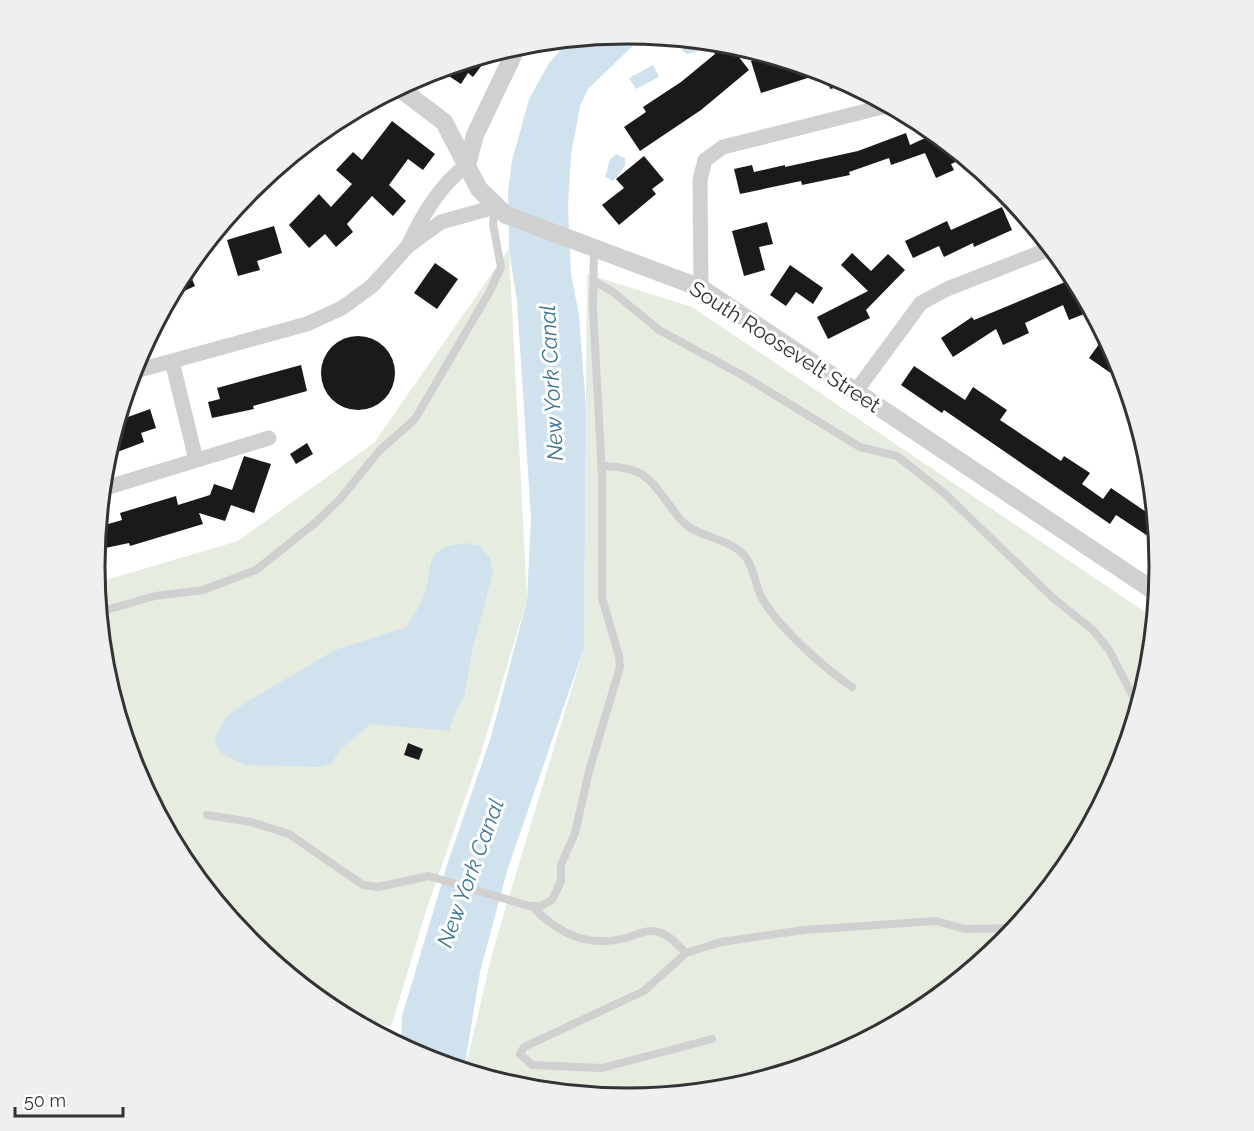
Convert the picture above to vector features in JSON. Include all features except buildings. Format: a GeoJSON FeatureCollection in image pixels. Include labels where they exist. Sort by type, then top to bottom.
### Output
{"type":"FeatureCollection","features":[{"type":"Feature","properties":{"kind":"street"},"geometry":{"type":"LineString","coordinates":[[408,246],[422,216],[450,178],[467,165],[474,135],[512,57]]}},
{"type":"Feature","properties":{"kind":"street"},"geometry":{"type":"LineString","coordinates":[[406,93],[444,122],[479,189],[501,211]]}},
{"type":"Feature","properties":{"kind":"street"},"geometry":{"type":"LineString","coordinates":[[701,288],[700,180],[705,160],[723,147],[878,108]]}},
{"type":"Feature","properties":{"kind":"street"},"geometry":{"type":"LineString","coordinates":[[144,369],[307,324],[342,308],[372,286],[408,246],[441,222],[501,211]]}},
{"type":"Feature","properties":{"kind":"street","name":"South Roosevelt Street"},"geometry":{"type":"LineString","coordinates":[[501,211],[701,288],[1148,586]]}},
{"type":"Feature","properties":{"kind":"street"},"geometry":{"type":"LineString","coordinates":[[856,391],[921,303],[947,289],[1043,251]]}},
{"type":"Feature","properties":{"kind":"street"},"geometry":{"type":"LineString","coordinates":[[172,361],[196,460]]}},
{"type":"Feature","properties":{"kind":"street"},"geometry":{"type":"LineString","coordinates":[[111,486],[269,438]]}},
{"type":"Feature","properties":{"kind":"lane"},"geometry":{"type":"LineString","coordinates":[[107,610],[155,596],[203,590],[256,570],[315,523],[341,498],[380,451],[415,419],[490,291],[501,267],[493,224],[501,211]]}},
{"type":"Feature","properties":{"kind":"lane"},"geometry":{"type":"LineString","coordinates":[[207,815],[251,822],[290,834],[354,881],[370,887],[418,876],[438,878],[508,901],[532,906],[541,906],[552,900],[561,881],[561,865],[575,833],[589,771],[620,667],[602,598],[601,466],[594,281],[589,246]]}},
{"type":"Feature","properties":{"kind":"lane"},"geometry":{"type":"LineString","coordinates":[[594,281],[613,292],[659,330],[742,375],[860,447],[897,456],[944,493],[1053,598],[1094,630],[1109,650],[1132,695]]}},
{"type":"Feature","properties":{"kind":"lane"},"geometry":{"type":"LineString","coordinates":[[601,466],[627,466],[642,473],[687,526],[731,543],[747,558],[762,598],[780,621],[823,666],[852,687]]}},
{"type":"Feature","properties":{"kind":"lane"},"geometry":{"type":"LineString","coordinates":[[532,906],[544,919],[575,939],[600,943],[646,930],[663,933],[686,953]]}},
{"type":"Feature","properties":{"kind":"lane"},"geometry":{"type":"LineString","coordinates":[[712,1039],[602,1068],[532,1065],[520,1054],[524,1047],[644,991],[686,953],[721,942],[804,930],[936,921],[965,928],[1002,928]]}},
{"type":"Feature","properties":{"kind":"shaded area"},"geometry":{"type":"Polygon","coordinates":[[[509,249],[527,600],[481,753],[426,911],[391,1027],[375,1023],[337,1000],[283,958],[235,910],[193,856],[159,796],[133,733],[123,701],[109,634],[105,580],[238,541],[374,443],[509,249]]]}},
{"type":"Feature","properties":{"kind":"shaded area"},"geometry":{"type":"Polygon","coordinates":[[[587,274],[692,307],[1147,613],[1145,634],[1131,701],[1109,765],[1095,796],[1061,856],[1019,910],[996,935],[945,980],[917,1000],[858,1034],[827,1048],[762,1070],[695,1083],[661,1086],[627,1088],[559,1083],[492,1070],[467,1062],[493,950],[584,648],[587,274]]]}},
{"type":"Feature","properties":{"kind":"water","name":"New York Canal"},"geometry":{"type":"Polygon","coordinates":[[[634,44],[588,89],[580,106],[571,155],[568,206],[571,274],[579,315],[586,408],[584,648],[507,871],[480,972],[465,1062],[401,1036],[402,1016],[448,862],[491,737],[527,600],[531,518],[517,301],[509,249],[508,191],[512,161],[529,99],[549,63],[562,48],[634,44]]]}},
{"type":"Feature","properties":{"kind":"water"},"geometry":{"type":"Polygon","coordinates":[[[683,47],[700,49],[687,54],[683,51],[683,47]]]}},
{"type":"Feature","properties":{"kind":"water"},"geometry":{"type":"Polygon","coordinates":[[[653,65],[659,77],[636,89],[629,78],[653,65]]]}},
{"type":"Feature","properties":{"kind":"water"},"geometry":{"type":"Polygon","coordinates":[[[616,154],[625,158],[625,166],[613,181],[605,177],[610,160],[616,154]]]}},
{"type":"Feature","properties":{"kind":"water"},"geometry":{"type":"Polygon","coordinates":[[[466,543],[480,546],[490,558],[493,573],[473,647],[464,698],[456,710],[449,731],[371,724],[341,749],[331,764],[319,767],[245,765],[222,754],[215,745],[216,734],[228,715],[335,650],[406,627],[423,598],[431,563],[437,552],[448,546],[466,543]]]}}]}
